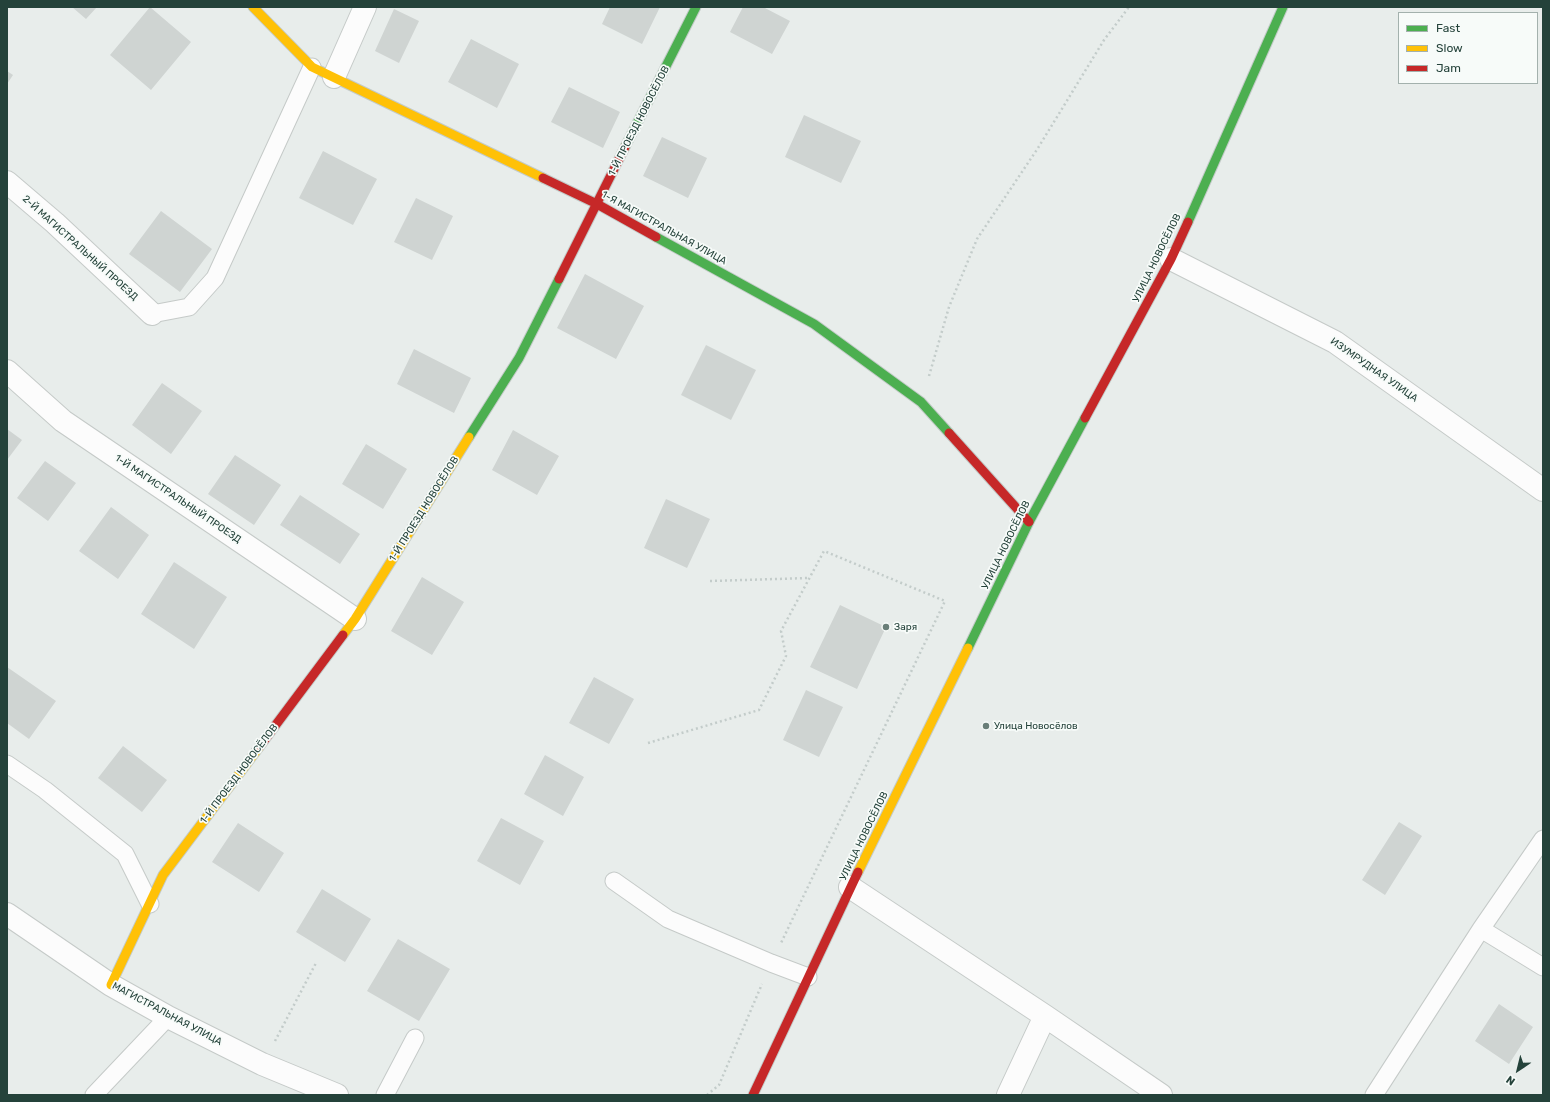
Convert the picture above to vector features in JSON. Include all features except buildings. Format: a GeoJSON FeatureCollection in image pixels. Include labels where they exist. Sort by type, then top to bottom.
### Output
{"type":"FeatureCollection","features":[{"type":"Feature","properties":{"kind":"street","name":"1-Я МАГИСТРАЛЬНАЯ УЛИЦА"},"geometry":{"type":"LineString","coordinates":[[253,7],[312,67],[598,204],[814,324],[921,402],[1029,522]]}},
{"type":"Feature","properties":{"kind":"street"},"geometry":{"type":"LineString","coordinates":[[334,77],[366,7]]}},
{"type":"Feature","properties":{"kind":"street","name":"1-Й ПРОЕЗД НОВОСЁЛОВ"},"geometry":{"type":"LineString","coordinates":[[111,985],[163,874],[355,619],[519,358],[696,7]]}},
{"type":"Feature","properties":{"kind":"street","name":"УЛИЦА НОВОСЁЛОВ"},"geometry":{"type":"LineString","coordinates":[[753,1095],[850,887],[925,738],[1029,522],[1172,259],[1283,7]]}},
{"type":"Feature","properties":{"kind":"street","name":"2-Й МАГИСТРАЛЬНЫЙ ПРОЕЗД"},"geometry":{"type":"LineString","coordinates":[[7,182],[55,223],[152,314]]}},
{"type":"Feature","properties":{"kind":"street","name":"ИЗУМРУДНАЯ УЛИЦА"},"geometry":{"type":"LineString","coordinates":[[1172,259],[1335,342],[1543,490]]}},
{"type":"Feature","properties":{"kind":"street","name":"1-Й МАГИСТРАЛЬНЫЙ ПРОЕЗД"},"geometry":{"type":"LineString","coordinates":[[7,371],[64,421],[355,619]]}},
{"type":"Feature","properties":{"kind":"street"},"geometry":{"type":"LineString","coordinates":[[850,887],[1161,1095]]}},
{"type":"Feature","properties":{"kind":"street","name":"МАГИСТРАЛЬНАЯ УЛИЦА"},"geometry":{"type":"LineString","coordinates":[[7,914],[111,985],[262,1064],[337,1095]]}},
{"type":"Feature","properties":{"kind":"street"},"geometry":{"type":"LineString","coordinates":[[1008,1095],[1045,1016]]}},
{"type":"Feature","properties":{"kind":"lane"},"geometry":{"type":"LineString","coordinates":[[152,314],[190,307],[215,278],[312,67]]}},
{"type":"Feature","properties":{"kind":"lane"},"geometry":{"type":"LineString","coordinates":[[7,764],[45,790],[125,854],[150,904]]}},
{"type":"Feature","properties":{"kind":"lane"},"geometry":{"type":"LineString","coordinates":[[1374,1095],[1482,929],[1543,839]]}},
{"type":"Feature","properties":{"kind":"lane"},"geometry":{"type":"LineString","coordinates":[[614,880],[668,919],[771,963],[808,977]]}},
{"type":"Feature","properties":{"kind":"lane"},"geometry":{"type":"LineString","coordinates":[[1482,929],[1543,967]]}},
{"type":"Feature","properties":{"kind":"lane"},"geometry":{"type":"LineString","coordinates":[[94,1095],[168,1016]]}},
{"type":"Feature","properties":{"kind":"lane"},"geometry":{"type":"LineString","coordinates":[[385,1095],[415,1038]]}},
{"type":"Feature","properties":{"kind":"path"},"geometry":{"type":"LineString","coordinates":[[921,402],[949,307],[977,239],[1038,148],[1104,40],[1129,7]]}},
{"type":"Feature","properties":{"kind":"path"},"geometry":{"type":"LineString","coordinates":[[648,743],[759,710],[786,656],[781,631],[824,551],[946,601],[771,963],[719,1085],[707,1095]]}},
{"type":"Feature","properties":{"kind":"path"},"geometry":{"type":"LineString","coordinates":[[710,581],[810,578]]}},
{"type":"Feature","properties":{"kind":"path"},"geometry":{"type":"LineString","coordinates":[[262,1064],[316,963]]}},
{"type":"Feature","properties":{"kind":"traffic: fast"},"geometry":{"type":"LineString","coordinates":[[625,147],[696,7]]}},
{"type":"Feature","properties":{"kind":"traffic: fast"},"geometry":{"type":"LineString","coordinates":[[1188,222],[1283,7]]}},
{"type":"Feature","properties":{"kind":"traffic: fast"},"geometry":{"type":"LineString","coordinates":[[656,237],[814,324],[921,402],[949,433]]}},
{"type":"Feature","properties":{"kind":"traffic: fast"},"geometry":{"type":"LineString","coordinates":[[469,437],[519,358],[559,279]]}},
{"type":"Feature","properties":{"kind":"traffic: fast"},"geometry":{"type":"LineString","coordinates":[[968,648],[1029,522],[1085,418]]}},
{"type":"Feature","properties":{"kind":"traffic: slow"},"geometry":{"type":"LineString","coordinates":[[253,7],[312,67],[543,178]]}},
{"type":"Feature","properties":{"kind":"traffic: slow"},"geometry":{"type":"LineString","coordinates":[[343,635],[355,619],[469,437]]}},
{"type":"Feature","properties":{"kind":"traffic: slow"},"geometry":{"type":"LineString","coordinates":[[858,872],[968,648]]}},
{"type":"Feature","properties":{"kind":"traffic: slow"},"geometry":{"type":"LineString","coordinates":[[111,985],[163,875],[260,746]]}},
{"type":"Feature","properties":{"kind":"traffic: jam"},"geometry":{"type":"LineString","coordinates":[[559,279],[625,147]]}},
{"type":"Feature","properties":{"kind":"traffic: jam"},"geometry":{"type":"LineString","coordinates":[[543,178],[597,204],[656,237]]}},
{"type":"Feature","properties":{"kind":"traffic: jam"},"geometry":{"type":"LineString","coordinates":[[1085,418],[1171,259],[1188,222]]}},
{"type":"Feature","properties":{"kind":"traffic: jam"},"geometry":{"type":"LineString","coordinates":[[949,433],[1029,522]]}},
{"type":"Feature","properties":{"kind":"traffic: jam"},"geometry":{"type":"LineString","coordinates":[[260,746],[343,635]]}},
{"type":"Feature","properties":{"kind":"traffic: jam"},"geometry":{"type":"LineString","coordinates":[[753,1095],[858,872]]}},
{"type":"Feature","properties":{"kind":"place","name":"Заря"},"geometry":{"type":"Point","coordinates":[886,627]}},
{"type":"Feature","properties":{"kind":"place","name":"Улица Новосёлов"},"geometry":{"type":"Point","coordinates":[986,726]}}]}
